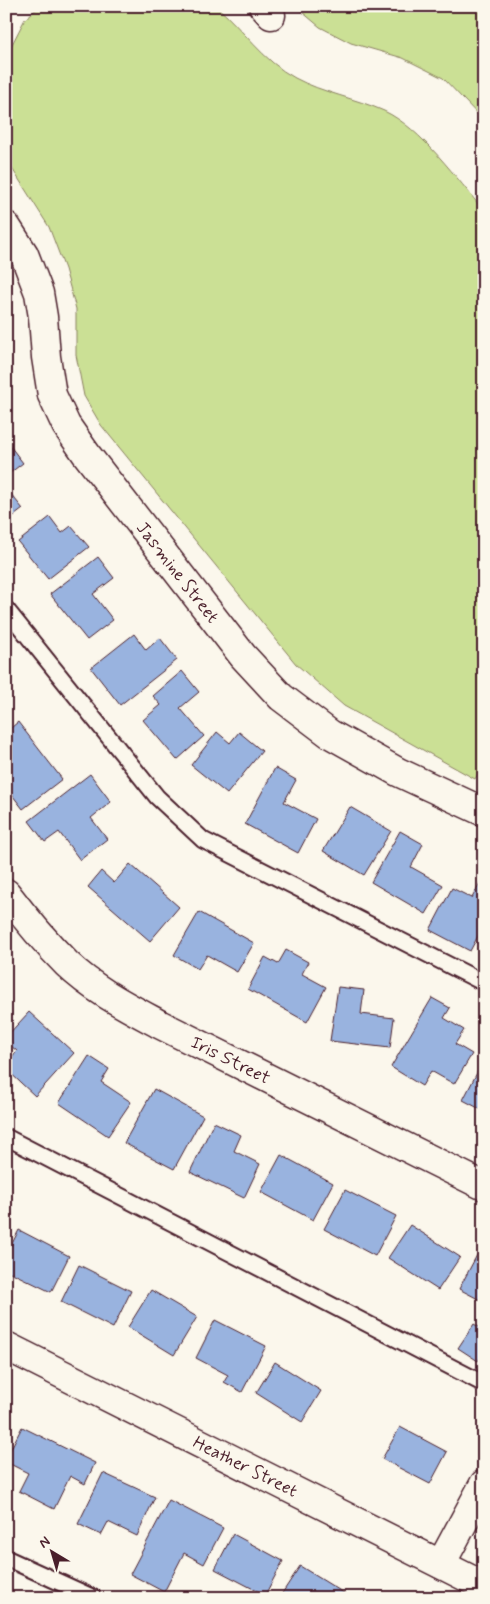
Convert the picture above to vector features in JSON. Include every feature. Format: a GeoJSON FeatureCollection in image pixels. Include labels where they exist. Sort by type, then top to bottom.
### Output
{"type":"FeatureCollection","features":[{"type":"Feature","properties":{"kind":"street","name":"Jasmine Street"},"geometry":{"type":"LineString","coordinates":[[6,226],[24,254],[38,293],[43,317],[46,357],[52,395],[66,426],[243,656],[281,697],[330,734],[398,772],[484,812]]}},
{"type":"Feature","properties":{"kind":"street","name":"Iris Street"},"geometry":{"type":"LineString","coordinates":[[6,893],[30,924],[68,965],[110,996],[161,1025],[484,1186]]}},
{"type":"Feature","properties":{"kind":"street","name":"Heather Street"},"geometry":{"type":"LineString","coordinates":[[7,1347],[484,1586]]}},
{"type":"Feature","properties":{"kind":"street"},"geometry":{"type":"LineString","coordinates":[[441,1564],[484,1484]]}},
{"type":"Feature","properties":{"kind":"lane"},"geometry":{"type":"LineString","coordinates":[[6,609],[157,798],[203,840],[484,982]]}},
{"type":"Feature","properties":{"kind":"lane"},"geometry":{"type":"LineString","coordinates":[[6,1136],[484,1384]]}},
{"type":"Feature","properties":{"kind":"lane"},"geometry":{"type":"LineString","coordinates":[[6,1558],[94,1598]]}},
{"type":"Feature","properties":{"kind":"green space"},"geometry":{"type":"Polygon","coordinates":[[[40,6],[216,6],[263,54],[295,78],[328,92],[373,106],[398,119],[412,129],[451,170],[484,211],[484,764],[475,779],[344,706],[296,664],[101,425],[84,396],[76,355],[76,309],[65,269],[49,227],[6,159],[6,56],[25,19],[40,6]]]}},
{"type":"Feature","properties":{"kind":"green space"},"geometry":{"type":"Polygon","coordinates":[[[295,6],[484,6],[484,121],[443,78],[403,58],[351,43],[320,27],[295,6]]]}},
{"type":"Feature","properties":{"kind":"building"},"geometry":{"type":"Polygon","coordinates":[[[6,443],[23,463],[6,476],[6,443]]]}},
{"type":"Feature","properties":{"kind":"building"},"geometry":{"type":"Polygon","coordinates":[[[6,488],[23,509],[6,522],[6,488]]]}},
{"type":"Feature","properties":{"kind":"building"},"geometry":{"type":"Polygon","coordinates":[[[50,517],[62,533],[71,526],[89,547],[48,579],[18,542],[50,517]]]}},
{"type":"Feature","properties":{"kind":"building"},"geometry":{"type":"Polygon","coordinates":[[[98,557],[114,578],[93,594],[113,620],[87,640],[50,594],[98,557]]]}},
{"type":"Feature","properties":{"kind":"building"},"geometry":{"type":"Polygon","coordinates":[[[134,634],[146,650],[160,638],[177,660],[120,705],[91,668],[134,634]]]}},
{"type":"Feature","properties":{"kind":"building"},"geometry":{"type":"Polygon","coordinates":[[[182,671],[199,692],[180,708],[204,736],[177,760],[143,720],[161,705],[153,696],[182,671]]]}},
{"type":"Feature","properties":{"kind":"building"},"geometry":{"type":"Polygon","coordinates":[[[18,722],[62,779],[23,809],[6,787],[6,732],[18,722]]]}},
{"type":"Feature","properties":{"kind":"building"},"geometry":{"type":"Polygon","coordinates":[[[217,732],[230,743],[239,732],[262,751],[227,794],[191,765],[217,732]]]}},
{"type":"Feature","properties":{"kind":"building"},"geometry":{"type":"Polygon","coordinates":[[[275,768],[296,780],[284,802],[316,819],[298,853],[245,824],[275,768]]]}},
{"type":"Feature","properties":{"kind":"building"},"geometry":{"type":"Polygon","coordinates":[[[90,774],[111,802],[91,818],[107,839],[80,860],[59,832],[45,842],[29,821],[90,774]]]}},
{"type":"Feature","properties":{"kind":"building"},"geometry":{"type":"Polygon","coordinates":[[[350,807],[391,831],[364,875],[323,851],[350,807]]]}},
{"type":"Feature","properties":{"kind":"building"},"geometry":{"type":"Polygon","coordinates":[[[400,831],[423,844],[411,867],[443,885],[426,914],[371,882],[400,831]]]}},
{"type":"Feature","properties":{"kind":"building"},"geometry":{"type":"Polygon","coordinates":[[[130,864],[179,907],[150,941],[88,887],[101,871],[114,883],[130,864]]]}},
{"type":"Feature","properties":{"kind":"building"},"geometry":{"type":"Polygon","coordinates":[[[483,877],[484,925],[470,951],[430,930],[452,888],[472,898],[483,877]]]}},
{"type":"Feature","properties":{"kind":"building"},"geometry":{"type":"Polygon","coordinates":[[[199,912],[254,943],[237,972],[207,955],[198,969],[174,955],[199,912]]]}},
{"type":"Feature","properties":{"kind":"building"},"geometry":{"type":"Polygon","coordinates":[[[286,950],[308,962],[302,974],[326,987],[307,1022],[248,989],[265,957],[278,964],[286,950]]]}},
{"type":"Feature","properties":{"kind":"building"},"geometry":{"type":"Polygon","coordinates":[[[338,987],[364,990],[361,1014],[394,1018],[390,1048],[330,1041],[338,987]]]}},
{"type":"Feature","properties":{"kind":"building"},"geometry":{"type":"Polygon","coordinates":[[[432,998],[450,1008],[444,1018],[464,1030],[455,1044],[472,1054],[454,1084],[431,1071],[422,1086],[391,1067],[432,998]]]}},
{"type":"Feature","properties":{"kind":"building"},"geometry":{"type":"Polygon","coordinates":[[[29,1012],[74,1053],[35,1096],[6,1069],[6,1063],[17,1051],[6,1042],[6,1037],[29,1012]]]}},
{"type":"Feature","properties":{"kind":"building"},"geometry":{"type":"Polygon","coordinates":[[[89,1056],[109,1069],[101,1082],[131,1102],[108,1136],[59,1103],[89,1056]]]}},
{"type":"Feature","properties":{"kind":"building"},"geometry":{"type":"Polygon","coordinates":[[[481,1065],[484,1066],[484,1111],[463,1100],[481,1065]]]}},
{"type":"Feature","properties":{"kind":"building"},"geometry":{"type":"Polygon","coordinates":[[[154,1089],[203,1116],[174,1169],[124,1143],[154,1089]]]}},
{"type":"Feature","properties":{"kind":"building"},"geometry":{"type":"Polygon","coordinates":[[[214,1122],[241,1135],[234,1151],[260,1164],[244,1198],[190,1172],[214,1122]]]}},
{"type":"Feature","properties":{"kind":"building"},"geometry":{"type":"Polygon","coordinates":[[[281,1155],[333,1183],[313,1220],[261,1192],[281,1155]]]}},
{"type":"Feature","properties":{"kind":"building"},"geometry":{"type":"Polygon","coordinates":[[[345,1190],[396,1216],[375,1256],[324,1229],[345,1190]]]}},
{"type":"Feature","properties":{"kind":"building"},"geometry":{"type":"Polygon","coordinates":[[[410,1225],[460,1257],[438,1290],[388,1258],[410,1225]]]}},
{"type":"Feature","properties":{"kind":"building"},"geometry":{"type":"Polygon","coordinates":[[[19,1230],[69,1256],[51,1292],[6,1270],[6,1255],[19,1230]]]}},
{"type":"Feature","properties":{"kind":"building"},"geometry":{"type":"Polygon","coordinates":[[[477,1255],[484,1258],[484,1302],[459,1289],[477,1255]]]}},
{"type":"Feature","properties":{"kind":"building"},"geometry":{"type":"Polygon","coordinates":[[[79,1265],[131,1291],[113,1328],[61,1302],[79,1265]]]}},
{"type":"Feature","properties":{"kind":"building"},"geometry":{"type":"Polygon","coordinates":[[[151,1290],[197,1317],[174,1355],[128,1327],[151,1290]]]}},
{"type":"Feature","properties":{"kind":"building"},"geometry":{"type":"Polygon","coordinates":[[[215,1320],[266,1346],[242,1392],[224,1382],[228,1375],[196,1358],[215,1320]]]}},
{"type":"Feature","properties":{"kind":"building"},"geometry":{"type":"Polygon","coordinates":[[[474,1324],[484,1330],[484,1352],[478,1361],[458,1348],[474,1324]]]}},
{"type":"Feature","properties":{"kind":"building"},"geometry":{"type":"Polygon","coordinates":[[[275,1362],[321,1391],[302,1422],[256,1393],[275,1362]]]}},
{"type":"Feature","properties":{"kind":"building"},"geometry":{"type":"Polygon","coordinates":[[[22,1427],[95,1463],[85,1484],[70,1476],[54,1509],[19,1491],[28,1473],[6,1462],[6,1458],[22,1427]]]}},
{"type":"Feature","properties":{"kind":"building"},"geometry":{"type":"Polygon","coordinates":[[[400,1427],[447,1452],[430,1484],[382,1459],[400,1427]]]}},
{"type":"Feature","properties":{"kind":"building"},"geometry":{"type":"Polygon","coordinates":[[[103,1473],[155,1497],[137,1536],[108,1522],[101,1535],[78,1524],[103,1473]]]}},
{"type":"Feature","properties":{"kind":"building"},"geometry":{"type":"Polygon","coordinates":[[[169,1500],[223,1528],[204,1564],[184,1553],[164,1592],[130,1574],[169,1500]]]}},
{"type":"Feature","properties":{"kind":"building"},"geometry":{"type":"Polygon","coordinates":[[[233,1534],[283,1561],[265,1595],[215,1569],[233,1534]]]}},
{"type":"Feature","properties":{"kind":"building"},"geometry":{"type":"Polygon","coordinates":[[[300,1566],[347,1595],[345,1598],[279,1598],[300,1566]]]}}]}
